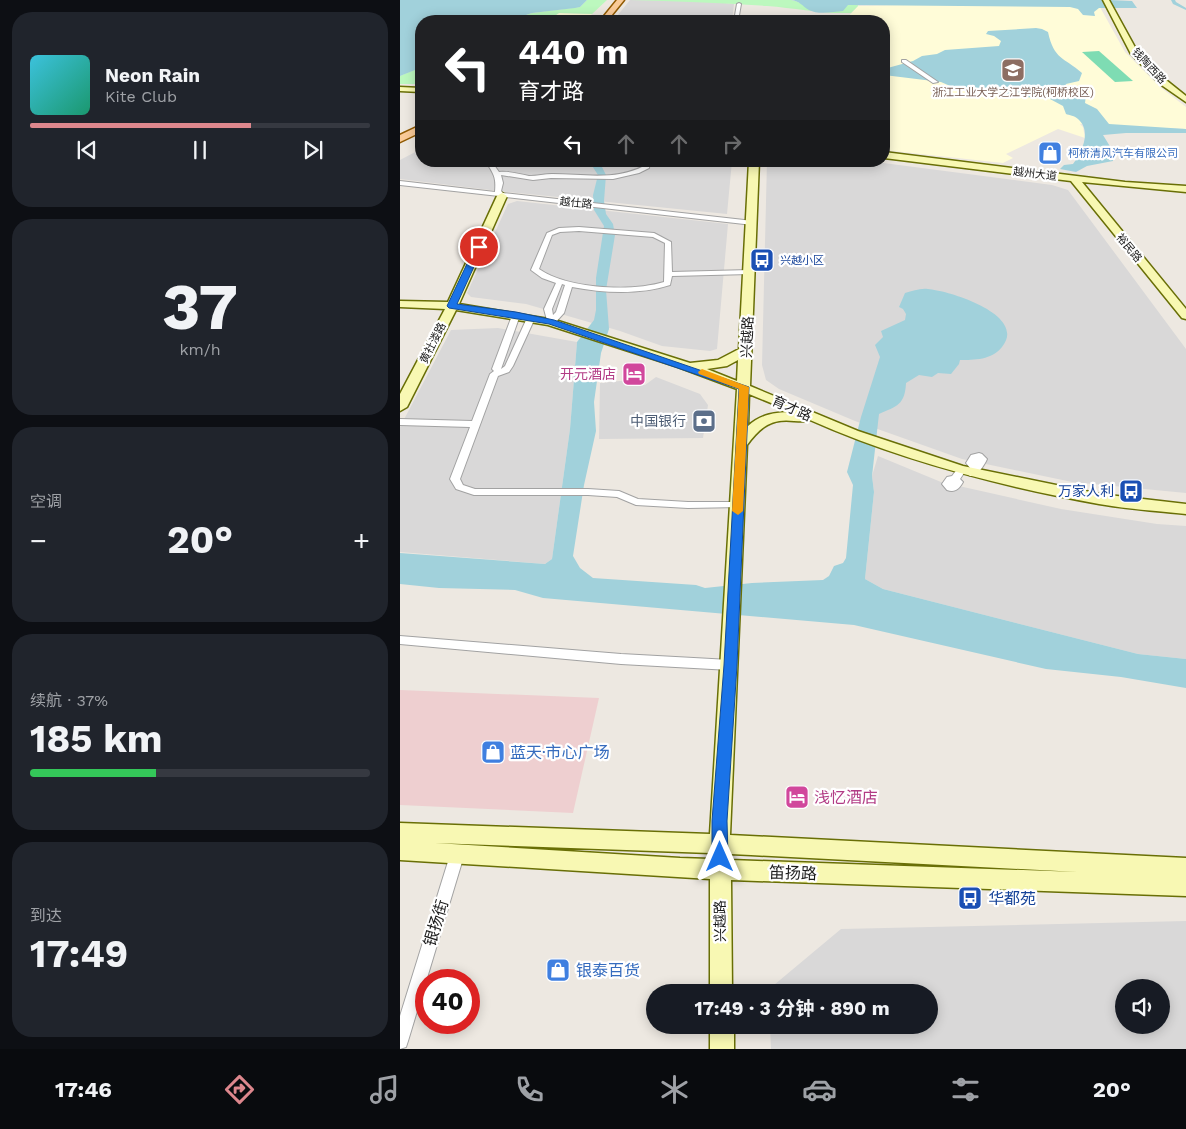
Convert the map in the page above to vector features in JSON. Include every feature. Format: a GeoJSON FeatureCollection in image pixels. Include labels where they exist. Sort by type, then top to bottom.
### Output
{"type":"FeatureCollection","features":[{"type":"Feature","properties":{"kind":"main road"},"geometry":{"type":"LineString","coordinates":[[605,15],[618,1]]}},
{"type":"Feature","properties":{"kind":"main road"},"geometry":{"type":"LineString","coordinates":[[608,15],[618,1]]}},
{"type":"Feature","properties":{"kind":"main road"},"geometry":{"type":"LineString","coordinates":[[400,139],[415,131]]}},
{"type":"Feature","properties":{"kind":"main road"},"geometry":{"type":"LineString","coordinates":[[400,146],[415,138]]}},
{"type":"Feature","properties":{"kind":"street","name":"钱陶西路"},"geometry":{"type":"LineString","coordinates":[[1106,0],[1112,6],[1136,51],[1168,82],[1186,96]]}},
{"type":"Feature","properties":{"kind":"street"},"geometry":{"type":"LineString","coordinates":[[737,15],[739,4]]}},
{"type":"Feature","properties":{"kind":"street","name":"钱陶西路"},"geometry":{"type":"LineString","coordinates":[[1112,6],[1134,52],[1163,82],[1186,100]]}},
{"type":"Feature","properties":{"kind":"street"},"geometry":{"type":"LineString","coordinates":[[904,61],[935,82]]}},
{"type":"Feature","properties":{"kind":"street"},"geometry":{"type":"LineString","coordinates":[[401,89],[415,90]]}},
{"type":"Feature","properties":{"kind":"street","name":"越州大道"},"geometry":{"type":"LineString","coordinates":[[890,156],[1075,181],[1111,188],[1186,193]]}},
{"type":"Feature","properties":{"kind":"street","name":"越州大道"},"geometry":{"type":"LineString","coordinates":[[890,160],[1075,181],[1186,189]]}},
{"type":"Feature","properties":{"kind":"street"},"geometry":{"type":"LineString","coordinates":[[492,167],[497,174],[500,183],[498,191],[502,196]]}},
{"type":"Feature","properties":{"kind":"street"},"geometry":{"type":"LineString","coordinates":[[497,174],[516,173],[529,178],[549,176],[610,177],[642,170],[647,167]]}},
{"type":"Feature","properties":{"kind":"street","name":"兴越路"},"geometry":{"type":"LineString","coordinates":[[721,984],[720,843],[753,223],[754,167]]}},
{"type":"Feature","properties":{"kind":"street","name":"裕民路"},"geometry":{"type":"LineString","coordinates":[[1075,181],[1186,316]]}},
{"type":"Feature","properties":{"kind":"street","name":"越仕路"},"geometry":{"type":"LineString","coordinates":[[400,183],[753,223]]}},
{"type":"Feature","properties":{"kind":"street"},"geometry":{"type":"LineString","coordinates":[[1096,207],[1092,196],[1097,191],[1111,188]]}},
{"type":"Feature","properties":{"kind":"street","name":"黄社溇路"},"geometry":{"type":"LineString","coordinates":[[400,407],[452,306],[502,196]]}},
{"type":"Feature","properties":{"kind":"street"},"geometry":{"type":"LineString","coordinates":[[570,229],[654,236],[668,242],[669,274],[667,283],[660,286],[610,288],[559,283],[540,276],[535,270],[549,234],[570,229]]}},
{"type":"Feature","properties":{"kind":"street"},"geometry":{"type":"LineString","coordinates":[[669,274],[750,272]]}},
{"type":"Feature","properties":{"kind":"street"},"geometry":{"type":"LineString","coordinates":[[551,322],[548,309],[559,283]]}},
{"type":"Feature","properties":{"kind":"street"},"geometry":{"type":"LineString","coordinates":[[551,322],[560,313],[568,285]]}},
{"type":"Feature","properties":{"kind":"street","name":"育才路"},"geometry":{"type":"LineString","coordinates":[[400,304],[452,306],[516,314],[551,322],[682,364],[744,387],[887,447],[966,472],[1100,499],[1186,509]]}},
{"type":"Feature","properties":{"kind":"street"},"geometry":{"type":"LineString","coordinates":[[500,372],[496,369],[516,314]]}},
{"type":"Feature","properties":{"kind":"street"},"geometry":{"type":"LineString","coordinates":[[531,318],[509,366],[506,370],[494,374],[455,479],[459,487],[474,492],[588,492],[619,494],[636,502],[738,505]]}},
{"type":"Feature","properties":{"kind":"street"},"geometry":{"type":"LineString","coordinates":[[682,364],[706,366],[724,364],[736,358],[746,349]]}},
{"type":"Feature","properties":{"kind":"street"},"geometry":{"type":"LineString","coordinates":[[741,444],[752,428],[762,421],[774,417],[787,415],[819,419]]}},
{"type":"Feature","properties":{"kind":"street"},"geometry":{"type":"LineString","coordinates":[[400,422],[476,424]]}},
{"type":"Feature","properties":{"kind":"street"},"geometry":{"type":"LineString","coordinates":[[400,640],[621,659],[730,665]]}},
{"type":"Feature","properties":{"kind":"street","name":"笛扬路"},"geometry":{"type":"LineString","coordinates":[[400,832],[460,843],[720,870],[1186,886]]}},
{"type":"Feature","properties":{"kind":"street","name":"笛扬路"},"geometry":{"type":"LineString","coordinates":[[400,850],[460,843],[720,843],[1186,868]]}},
{"type":"Feature","properties":{"kind":"street","name":"银扬街"},"geometry":{"type":"LineString","coordinates":[[400,1041],[460,843]]}},
{"type":"Feature","properties":{"kind":"street"},"geometry":{"type":"LineString","coordinates":[[722,1034],[722,1049]]}},
{"type":"Feature","properties":{"kind":"shaded area"},"geometry":{"type":"Polygon","coordinates":[[[630,0],[706,1],[734,4],[733,15],[618,15],[630,0]]]}},
{"type":"Feature","properties":{"kind":"shaded area","name":"浙江工业大学之江学院(柯桥校区)"},"geometry":{"type":"Polygon","coordinates":[[[1096,0],[1125,52],[1160,87],[1186,107],[1186,129],[1080,124],[1083,127],[1085,138],[1058,129],[1006,154],[1013,158],[1003,163],[890,151],[890,15],[850,15],[858,6],[1096,0]]]}},
{"type":"Feature","properties":{"kind":"shaded area"},"geometry":{"type":"Polygon","coordinates":[[[559,13],[592,14],[591,15],[556,15],[559,13]]]}},
{"type":"Feature","properties":{"kind":"shaded area"},"geometry":{"type":"Polygon","coordinates":[[[415,152],[415,167],[731,167],[727,214],[498,191],[400,179],[400,160],[415,152]]]}},
{"type":"Feature","properties":{"kind":"shaded area","name":"兴越小区"},"geometry":{"type":"Polygon","coordinates":[[[890,164],[1052,185],[1068,190],[1186,349],[1186,493],[1072,482],[962,459],[855,421],[779,389],[766,380],[762,365],[767,167],[890,167],[890,164]]]}},
{"type":"Feature","properties":{"kind":"shaded area"},"geometry":{"type":"Polygon","coordinates":[[[517,201],[728,224],[717,349],[710,351],[662,346],[620,331],[526,304],[471,297],[467,293],[508,204],[517,201]]]}},
{"type":"Feature","properties":{"kind":"shaded area"},"geometry":{"type":"Polygon","coordinates":[[[498,328],[577,342],[570,429],[552,559],[545,564],[400,552],[400,427],[451,330],[498,328]]]}},
{"type":"Feature","properties":{"kind":"shaded area"},"geometry":{"type":"Polygon","coordinates":[[[656,377],[700,394],[708,405],[703,438],[599,439],[600,383],[630,380],[645,385],[656,377]]]}},
{"type":"Feature","properties":{"kind":"shaded area","name":"万家人利"},"geometry":{"type":"Polygon","coordinates":[[[878,456],[941,482],[1061,509],[1157,524],[1186,526],[1186,659],[1138,654],[883,589],[865,579],[874,492],[872,476],[878,456]]]}},
{"type":"Feature","properties":{"kind":"shaded area","name":"蓝天·市心广场"},"geometry":{"type":"Polygon","coordinates":[[[400,690],[599,698],[573,813],[400,805],[400,690]]]}},
{"type":"Feature","properties":{"kind":"shaded area"},"geometry":{"type":"Polygon","coordinates":[[[1186,921],[1186,1049],[771,1049],[770,1034],[938,1034],[938,984],[775,984],[841,929],[1186,921]]]}},
{"type":"Feature","properties":{"kind":"green space"},"geometry":{"type":"Polygon","coordinates":[[[587,0],[607,0],[592,14],[526,15],[532,13],[580,7],[587,0]]]}},
{"type":"Feature","properties":{"kind":"green space"},"geometry":{"type":"Polygon","coordinates":[[[630,0],[791,0],[806,5],[825,7],[846,4],[857,0],[858,6],[851,13],[840,13],[750,5],[630,0]]]}},
{"type":"Feature","properties":{"kind":"green space"},"geometry":{"type":"Polygon","coordinates":[[[1099,51],[1133,81],[1115,82],[1082,52],[1099,51]]]}},
{"type":"Feature","properties":{"kind":"green space"},"geometry":{"type":"Polygon","coordinates":[[[415,70],[415,84],[400,84],[400,76],[415,70]]]}},
{"type":"Feature","properties":{"kind":"water"},"geometry":{"type":"Polygon","coordinates":[[[400,0],[587,0],[580,7],[526,15],[415,15],[415,70],[400,76],[400,0]]]}},
{"type":"Feature","properties":{"kind":"water"},"geometry":{"type":"Polygon","coordinates":[[[791,0],[1109,0],[1132,1],[1137,8],[1099,8],[1094,12],[1095,16],[1083,15],[1078,9],[1070,7],[848,5],[843,11],[821,13],[813,12],[791,0]]]}},
{"type":"Feature","properties":{"kind":"water"},"geometry":{"type":"Polygon","coordinates":[[[1036,28],[1048,32],[1053,48],[1057,53],[1082,73],[1079,81],[1066,84],[1067,88],[1086,95],[1085,103],[1097,109],[1109,124],[1186,129],[1186,133],[1103,135],[1111,148],[1113,161],[1087,166],[1076,172],[1060,169],[1064,165],[1073,164],[1082,148],[1085,135],[1082,124],[1074,116],[1066,114],[1063,106],[1050,99],[974,93],[957,89],[941,82],[890,76],[890,67],[913,61],[922,56],[937,54],[945,50],[999,46],[1001,41],[994,36],[986,34],[988,31],[1036,28]]]}},
{"type":"Feature","properties":{"kind":"water"},"geometry":{"type":"Polygon","coordinates":[[[593,167],[602,167],[606,175],[604,201],[606,214],[613,224],[615,235],[606,290],[609,329],[601,353],[594,402],[596,431],[584,485],[573,556],[580,568],[593,578],[696,585],[705,588],[752,583],[823,580],[829,576],[834,566],[843,563],[846,558],[853,485],[847,472],[861,417],[880,357],[875,345],[883,337],[881,331],[905,320],[906,314],[899,307],[905,293],[922,289],[939,291],[968,300],[996,315],[1004,325],[1007,335],[1002,347],[993,355],[971,360],[960,360],[951,374],[938,373],[932,377],[919,375],[906,383],[904,396],[899,404],[879,414],[872,476],[874,492],[865,579],[883,589],[1138,654],[1186,659],[1186,688],[1121,677],[1046,669],[854,625],[543,598],[515,590],[439,588],[400,584],[400,553],[545,564],[552,559],[570,429],[577,342],[594,320],[596,310],[596,278],[604,226],[594,210],[593,195],[598,175],[593,167]]]}},
{"type":"Feature","properties":{"kind":"waterway"},"geometry":{"type":"LineString","coordinates":[[1173,0],[1174,3],[1186,9]]}},
{"type":"Feature","properties":{"kind":"slow traffic"},"geometry":{"type":"LineString","coordinates":[[702,372],[744,387],[738,511]]}},
{"type":"Feature","properties":{"kind":"place","name":"浙江工业大学之江学院(柯桥校区)"},"geometry":{"type":"Point","coordinates":[1013,70]}},
{"type":"Feature","properties":{"kind":"place","name":"柯桥清风汽车有限公司"},"geometry":{"type":"Point","coordinates":[1050,153]}},
{"type":"Feature","properties":{"kind":"place","name":"兴越小区"},"geometry":{"type":"Point","coordinates":[762,260]}},
{"type":"Feature","properties":{"kind":"place","name":"开元酒店"},"geometry":{"type":"Point","coordinates":[634,374]}},
{"type":"Feature","properties":{"kind":"place","name":"中国银行"},"geometry":{"type":"Point","coordinates":[704,421]}},
{"type":"Feature","properties":{"kind":"place","name":"万家人利"},"geometry":{"type":"Point","coordinates":[1131,491]}},
{"type":"Feature","properties":{"kind":"place","name":"蓝天·市心广场"},"geometry":{"type":"Point","coordinates":[493,752]}},
{"type":"Feature","properties":{"kind":"place","name":"浅忆酒店"},"geometry":{"type":"Point","coordinates":[797,797]}},
{"type":"Feature","properties":{"kind":"place","name":"华都苑"},"geometry":{"type":"Point","coordinates":[970,898]}},
{"type":"Feature","properties":{"kind":"place","name":"银泰百货"},"geometry":{"type":"Point","coordinates":[558,970]}},
{"type":"Feature","properties":{"kind":"route"},"geometry":{"type":"LineString","coordinates":[[479,247],[452,306],[516,314],[551,322],[682,364],[744,387],[720,821],[720,857]]}}]}
